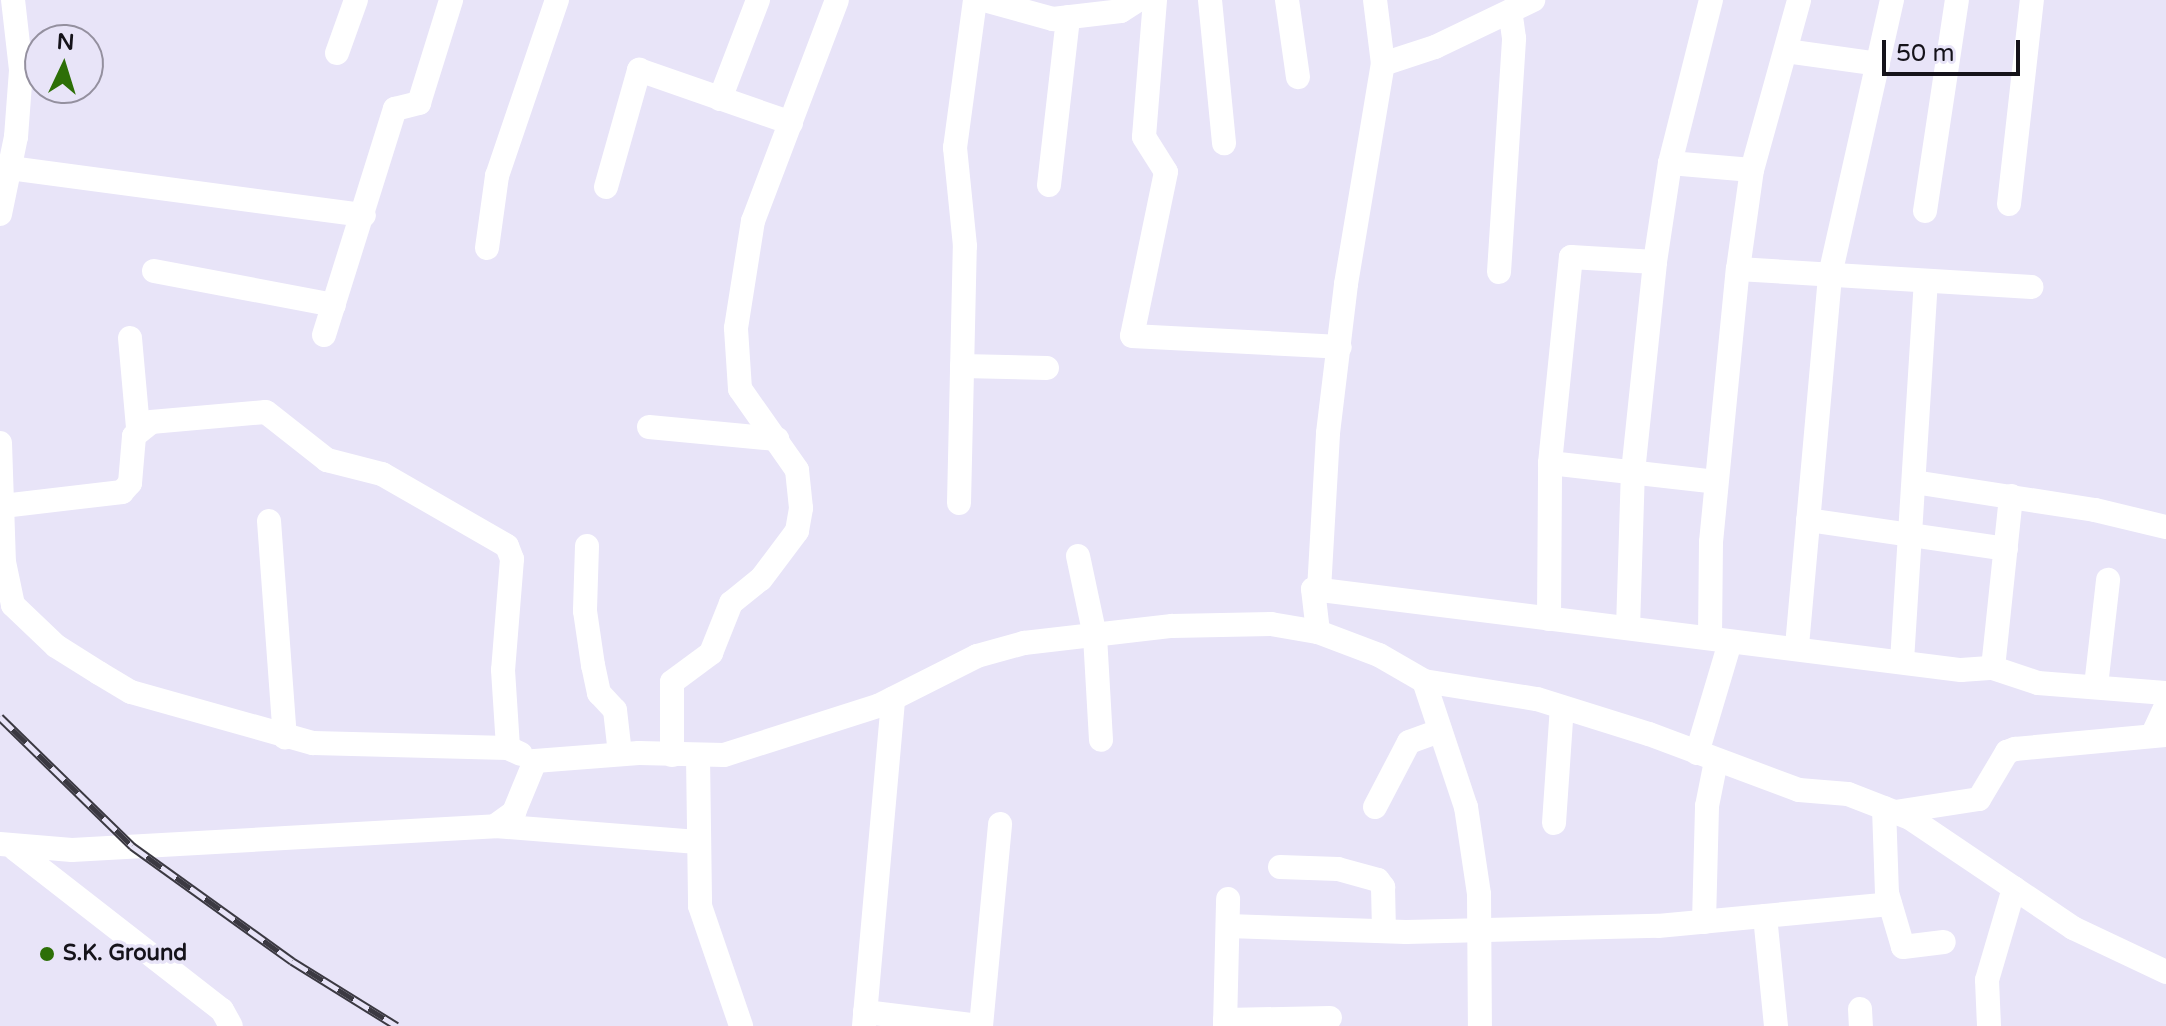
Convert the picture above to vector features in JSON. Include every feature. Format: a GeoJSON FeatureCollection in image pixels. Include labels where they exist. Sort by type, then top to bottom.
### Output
{"type":"FeatureCollection","features":[{"type":"Feature","properties":{"kind":"street"},"geometry":{"type":"LineString","coordinates":[[0,214],[10,168],[21,70],[13,0]]}},
{"type":"Feature","properties":{"kind":"street"},"geometry":{"type":"LineString","coordinates":[[337,53],[356,0]]}},
{"type":"Feature","properties":{"kind":"street"},"geometry":{"type":"LineString","coordinates":[[324,335],[395,109],[419,103],[451,0]]}},
{"type":"Feature","properties":{"kind":"street"},"geometry":{"type":"LineString","coordinates":[[487,248],[497,176],[557,0]]}},
{"type":"Feature","properties":{"kind":"street"},"geometry":{"type":"LineString","coordinates":[[720,99],[758,0]]}},
{"type":"Feature","properties":{"kind":"street"},"geometry":{"type":"LineString","coordinates":[[672,755],[672,682],[711,653],[731,603],[761,579],[797,531],[801,508],[797,470],[740,389],[735,355],[753,221],[837,0]]}},
{"type":"Feature","properties":{"kind":"street"},"geometry":{"type":"LineString","coordinates":[[959,503],[965,246],[955,148],[975,0]]}},
{"type":"Feature","properties":{"kind":"street"},"geometry":{"type":"LineString","coordinates":[[984,0],[1058,12],[1121,11],[1138,0]]}},
{"type":"Feature","properties":{"kind":"street"},"geometry":{"type":"LineString","coordinates":[[1155,0],[1144,137],[1166,172],[1132,336],[1340,347]]}},
{"type":"Feature","properties":{"kind":"street"},"geometry":{"type":"LineString","coordinates":[[1210,0],[1224,143]]}},
{"type":"Feature","properties":{"kind":"street"},"geometry":{"type":"LineString","coordinates":[[1287,0],[1298,77]]}},
{"type":"Feature","properties":{"kind":"street"},"geometry":{"type":"LineString","coordinates":[[1319,590],[1328,433],[1383,64],[1375,0]]}},
{"type":"Feature","properties":{"kind":"street"},"geometry":{"type":"LineString","coordinates":[[1383,64],[1533,0]]}},
{"type":"Feature","properties":{"kind":"street"},"geometry":{"type":"LineString","coordinates":[[1628,628],[1633,472],[1655,262],[1670,163],[1711,0]]}},
{"type":"Feature","properties":{"kind":"street"},"geometry":{"type":"LineString","coordinates":[[1704,922],[1707,757],[1720,640],[1716,482],[1738,269],[1752,170],[1799,0]]}},
{"type":"Feature","properties":{"kind":"street"},"geometry":{"type":"LineString","coordinates":[[1797,646],[1830,275],[1892,0]]}},
{"type":"Feature","properties":{"kind":"street"},"geometry":{"type":"LineString","coordinates":[[1925,211],[1957,0]]}},
{"type":"Feature","properties":{"kind":"street"},"geometry":{"type":"LineString","coordinates":[[2009,204],[2032,0]]}},
{"type":"Feature","properties":{"kind":"street"},"geometry":{"type":"LineString","coordinates":[[1499,272],[1514,38],[1510,11]]}},
{"type":"Feature","properties":{"kind":"street"},"geometry":{"type":"LineString","coordinates":[[1049,185],[1058,12]]}},
{"type":"Feature","properties":{"kind":"street"},"geometry":{"type":"LineString","coordinates":[[1786,51],[1878,64]]}},
{"type":"Feature","properties":{"kind":"street"},"geometry":{"type":"LineString","coordinates":[[606,187],[639,70],[791,123]]}},
{"type":"Feature","properties":{"kind":"street"},"geometry":{"type":"LineString","coordinates":[[1670,163],[1752,170]]}},
{"type":"Feature","properties":{"kind":"street"},"geometry":{"type":"LineString","coordinates":[[10,168],[364,215]]}},
{"type":"Feature","properties":{"kind":"street"},"geometry":{"type":"LineString","coordinates":[[1549,619],[1550,463],[1571,257],[1655,262]]}},
{"type":"Feature","properties":{"kind":"street"},"geometry":{"type":"LineString","coordinates":[[1738,269],[1926,284],[2031,287]]}},
{"type":"Feature","properties":{"kind":"street"},"geometry":{"type":"LineString","coordinates":[[154,271],[334,305]]}},
{"type":"Feature","properties":{"kind":"street"},"geometry":{"type":"LineString","coordinates":[[1902,661],[1926,284]]}},
{"type":"Feature","properties":{"kind":"street"},"geometry":{"type":"LineString","coordinates":[[3,506],[122,492],[130,483],[138,428],[130,338]]}},
{"type":"Feature","properties":{"kind":"street"},"geometry":{"type":"LineString","coordinates":[[962,366],[1047,368]]}},
{"type":"Feature","properties":{"kind":"street"},"geometry":{"type":"LineString","coordinates":[[138,428],[151,422],[266,412],[327,460],[382,474],[499,538],[512,559],[503,660],[508,748]]}},
{"type":"Feature","properties":{"kind":"street"},"geometry":{"type":"LineString","coordinates":[[649,427],[777,439]]}},
{"type":"Feature","properties":{"kind":"street"},"geometry":{"type":"LineString","coordinates":[[0,443],[4,562],[13,605],[56,646],[131,692],[285,737],[352,748],[508,748],[535,761],[620,754],[724,755],[893,698],[977,656],[1024,643],[1225,623],[1318,632],[1379,655],[1424,681],[1562,707],[1799,790],[1848,794],[1889,810],[2073,928],[2166,972]]}},
{"type":"Feature","properties":{"kind":"street"},"geometry":{"type":"LineString","coordinates":[[1550,463],[1716,482]]}},
{"type":"Feature","properties":{"kind":"street"},"geometry":{"type":"LineString","coordinates":[[1914,482],[2011,496],[2166,527]]}},
{"type":"Feature","properties":{"kind":"street"},"geometry":{"type":"LineString","coordinates":[[1993,668],[2011,496]]}},
{"type":"Feature","properties":{"kind":"street"},"geometry":{"type":"LineString","coordinates":[[1808,520],[2006,549]]}},
{"type":"Feature","properties":{"kind":"street"},"geometry":{"type":"LineString","coordinates":[[269,521],[285,737]]}},
{"type":"Feature","properties":{"kind":"street"},"geometry":{"type":"LineString","coordinates":[[587,546],[585,611],[591,652],[599,693],[615,710],[620,754]]}},
{"type":"Feature","properties":{"kind":"street"},"geometry":{"type":"LineString","coordinates":[[1078,556],[1095,636],[1101,740]]}},
{"type":"Feature","properties":{"kind":"street"},"geometry":{"type":"LineString","coordinates":[[2096,686],[2108,580]]}},
{"type":"Feature","properties":{"kind":"street"},"geometry":{"type":"LineString","coordinates":[[1318,632],[1313,589],[1720,640],[1797,646],[1961,670],[1993,668],[2038,683],[2166,693]]}},
{"type":"Feature","properties":{"kind":"street"},"geometry":{"type":"LineString","coordinates":[[1424,681],[1466,807],[1480,932],[1480,1026]]}},
{"type":"Feature","properties":{"kind":"street"},"geometry":{"type":"LineString","coordinates":[[893,698],[865,1019],[981,1026],[1000,824]]}},
{"type":"Feature","properties":{"kind":"street"},"geometry":{"type":"LineString","coordinates":[[1889,810],[1979,799],[2007,752],[2015,749],[2159,736],[2166,706]]}},
{"type":"Feature","properties":{"kind":"street"},"geometry":{"type":"LineString","coordinates":[[1554,823],[1562,707]]}},
{"type":"Feature","properties":{"kind":"street"},"geometry":{"type":"LineString","coordinates":[[1375,807],[1409,742],[1440,731]]}},
{"type":"Feature","properties":{"kind":"street"},"geometry":{"type":"LineString","coordinates":[[698,756],[700,906],[741,1026]]}},
{"type":"Feature","properties":{"kind":"street"},"geometry":{"type":"LineString","coordinates":[[495,826],[514,812],[535,761]]}},
{"type":"Feature","properties":{"kind":"street"},"geometry":{"type":"LineString","coordinates":[[1889,810],[1890,904],[1903,947],[1944,942]]}},
{"type":"Feature","properties":{"kind":"street"},"geometry":{"type":"LineString","coordinates":[[8,847],[495,826],[697,842]]}},
{"type":"Feature","properties":{"kind":"street"},"geometry":{"type":"LineString","coordinates":[[8,847],[222,1010],[231,1026]]}},
{"type":"Feature","properties":{"kind":"street"},"geometry":{"type":"LineString","coordinates":[[1280,867],[1338,869],[1378,880],[1383,887],[1384,931]]}},
{"type":"Feature","properties":{"kind":"street"},"geometry":{"type":"LineString","coordinates":[[1989,1026],[1987,980],[2014,888]]}},
{"type":"Feature","properties":{"kind":"street"},"geometry":{"type":"LineString","coordinates":[[1228,899],[1225,1023],[1330,1018]]}},
{"type":"Feature","properties":{"kind":"street"},"geometry":{"type":"LineString","coordinates":[[1228,926],[1480,932],[1704,922],[1890,904]]}},
{"type":"Feature","properties":{"kind":"street"},"geometry":{"type":"LineString","coordinates":[[1765,916],[1776,1026]]}},
{"type":"Feature","properties":{"kind":"railway"},"geometry":{"type":"LineString","coordinates":[[0,717],[132,846],[292,961],[397,1026]]}},
{"type":"Feature","properties":{"kind":"place","name":"S.K. Ground"},"geometry":{"type":"Point","coordinates":[47,954]}}]}
